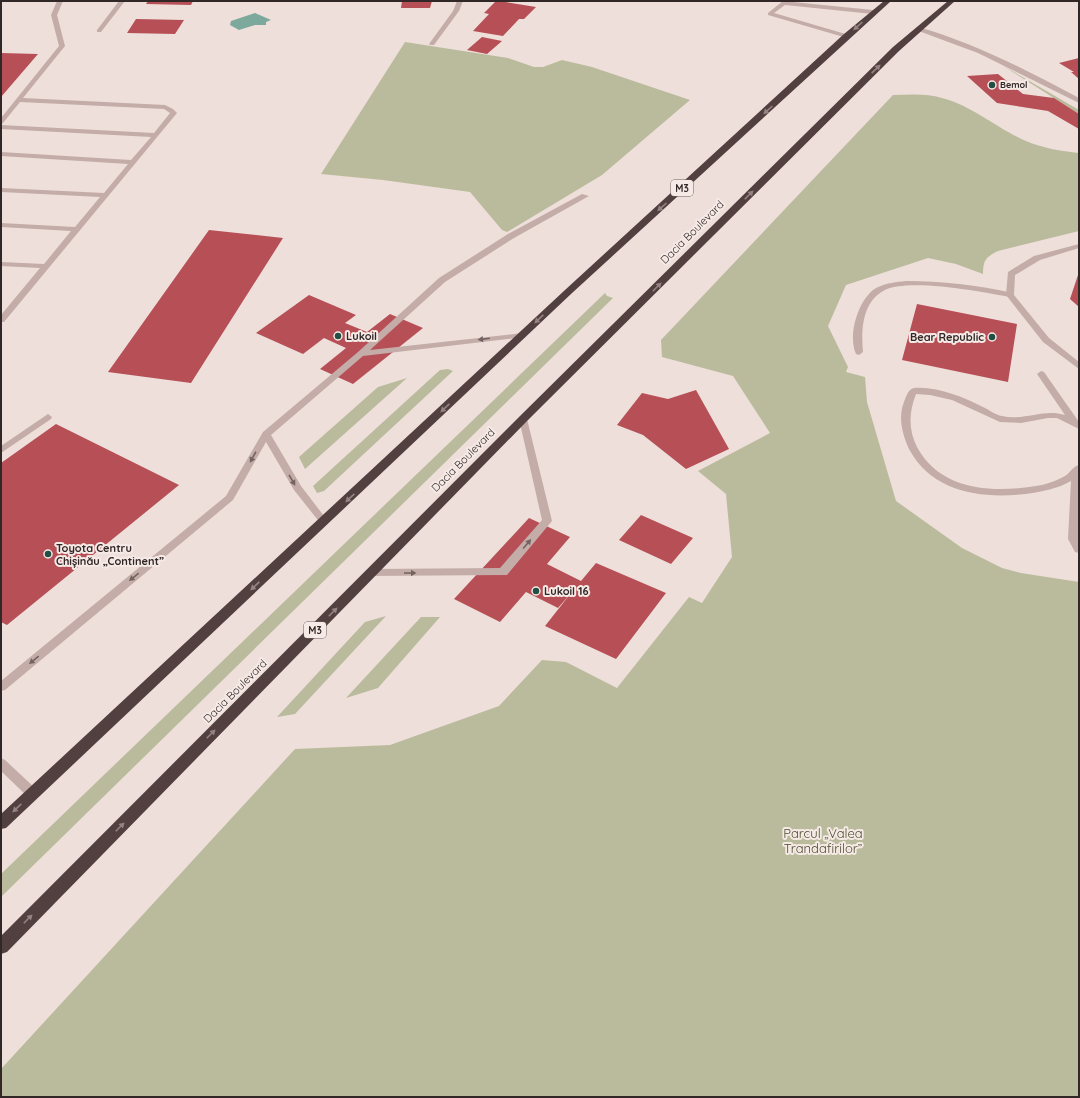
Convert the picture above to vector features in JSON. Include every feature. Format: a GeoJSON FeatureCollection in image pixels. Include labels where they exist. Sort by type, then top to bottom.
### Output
{"type":"FeatureCollection","features":[{"type":"Feature","properties":{"kind":"highway","name":"M3"},"geometry":{"type":"LineString","coordinates":[[1,823],[568,292],[873,12],[888,1]]}},
{"type":"Feature","properties":{"kind":"highway","name":"Dacia Boulevard"},"geometry":{"type":"LineString","coordinates":[[1,947],[523,419],[848,96],[918,28],[952,1]]}},
{"type":"Feature","properties":{"kind":"street"},"geometry":{"type":"LineString","coordinates":[[1,122],[62,46],[54,15],[60,1]]}},
{"type":"Feature","properties":{"kind":"street"},"geometry":{"type":"LineString","coordinates":[[99,31],[122,1]]}},
{"type":"Feature","properties":{"kind":"street"},"geometry":{"type":"LineString","coordinates":[[432,44],[456,11],[460,1]]}},
{"type":"Feature","properties":{"kind":"street"},"geometry":{"type":"LineString","coordinates":[[847,36],[770,14],[785,2],[873,12]]}},
{"type":"Feature","properties":{"kind":"street"},"geometry":{"type":"LineString","coordinates":[[918,28],[950,38],[1022,70],[1079,101]]}},
{"type":"Feature","properties":{"kind":"street"},"geometry":{"type":"LineString","coordinates":[[1,320],[4,312],[46,266],[174,113],[165,107],[19,100]]}},
{"type":"Feature","properties":{"kind":"street"},"geometry":{"type":"LineString","coordinates":[[1,127],[155,135]]}},
{"type":"Feature","properties":{"kind":"street"},"geometry":{"type":"LineString","coordinates":[[1,154],[133,162]]}},
{"type":"Feature","properties":{"kind":"street"},"geometry":{"type":"LineString","coordinates":[[1,190],[106,195]]}},
{"type":"Feature","properties":{"kind":"street"},"geometry":{"type":"LineString","coordinates":[[1,687],[230,498],[266,434],[361,354],[442,280],[511,236],[585,196]]}},
{"type":"Feature","properties":{"kind":"street"},"geometry":{"type":"LineString","coordinates":[[1,225],[77,229]]}},
{"type":"Feature","properties":{"kind":"street"},"geometry":{"type":"LineString","coordinates":[[1010,295],[1011,274],[1037,258],[1079,246]]}},
{"type":"Feature","properties":{"kind":"street"},"geometry":{"type":"LineString","coordinates":[[1,264],[46,266]]}},
{"type":"Feature","properties":{"kind":"street"},"geometry":{"type":"LineString","coordinates":[[859,352],[857,337],[860,318],[869,298],[881,288],[899,285],[926,284],[983,289],[1010,295],[1046,340],[1079,366]]}},
{"type":"Feature","properties":{"kind":"street"},"geometry":{"type":"LineString","coordinates":[[361,354],[523,335]]}},
{"type":"Feature","properties":{"kind":"street"},"geometry":{"type":"LineString","coordinates":[[1041,374],[1077,425]]}},
{"type":"Feature","properties":{"kind":"street"},"geometry":{"type":"LineString","coordinates":[[1077,425],[1061,415],[1046,415],[1022,420],[1000,419],[957,398],[922,391],[913,391],[910,397],[905,420],[905,430],[915,453],[928,467],[946,481],[976,491],[994,494],[1052,486],[1068,479],[1078,470]]}},
{"type":"Feature","properties":{"kind":"street"},"geometry":{"type":"LineString","coordinates":[[1,450],[48,417]]}},
{"type":"Feature","properties":{"kind":"street"},"geometry":{"type":"LineString","coordinates":[[372,573],[503,572],[547,521],[523,419]]}},
{"type":"Feature","properties":{"kind":"street"},"geometry":{"type":"LineString","coordinates":[[266,434],[297,488],[324,522]]}},
{"type":"Feature","properties":{"kind":"street"},"geometry":{"type":"LineString","coordinates":[[1078,470],[1073,539],[1079,549]]}},
{"type":"Feature","properties":{"kind":"street"},"geometry":{"type":"LineString","coordinates":[[1,763],[32,793]]}},
{"type":"Feature","properties":{"kind":"green space"},"geometry":{"type":"Polygon","coordinates":[[[405,42],[508,58],[534,67],[543,67],[562,60],[592,67],[690,100],[602,175],[507,232],[502,230],[470,192],[383,180],[321,174],[405,42]]]}},
{"type":"Feature","properties":{"kind":"green space"},"geometry":{"type":"Polygon","coordinates":[[[1002,65],[1079,110],[1079,114],[1002,65]]]}},
{"type":"Feature","properties":{"kind":"green space","name":"Parcul „Valea Trandafirilor”"},"geometry":{"type":"Polygon","coordinates":[[[893,95],[936,96],[964,106],[1015,136],[1038,146],[1079,153],[1079,231],[998,251],[986,260],[983,274],[956,264],[928,258],[846,285],[828,326],[848,367],[846,372],[865,377],[867,402],[896,501],[962,548],[1002,568],[1021,573],[1079,582],[1079,1097],[1,1097],[1,1069],[295,749],[390,745],[499,706],[542,660],[566,662],[617,688],[689,597],[702,603],[732,557],[726,494],[698,471],[770,433],[733,376],[662,357],[661,340],[893,95]]]}},
{"type":"Feature","properties":{"kind":"green space"},"geometry":{"type":"Polygon","coordinates":[[[605,293],[607,296],[613,298],[1,897],[1,874],[605,293]]]}},
{"type":"Feature","properties":{"kind":"green space"},"geometry":{"type":"Polygon","coordinates":[[[448,369],[453,371],[324,491],[317,493],[313,486],[440,370],[448,369]]]}},
{"type":"Feature","properties":{"kind":"green space"},"geometry":{"type":"Polygon","coordinates":[[[407,378],[305,469],[299,457],[378,387],[407,378]]]}},
{"type":"Feature","properties":{"kind":"green space"},"geometry":{"type":"Polygon","coordinates":[[[386,616],[295,714],[277,717],[365,622],[386,616]]]}},
{"type":"Feature","properties":{"kind":"green space"},"geometry":{"type":"Polygon","coordinates":[[[421,617],[440,617],[378,688],[346,698],[421,617]]]}},
{"type":"Feature","properties":{"kind":"water"},"geometry":{"type":"Polygon","coordinates":[[[255,13],[271,20],[266,22],[266,25],[255,25],[239,30],[230,25],[231,21],[255,13]]]}},
{"type":"Feature","properties":{"kind":"building"},"geometry":{"type":"Polygon","coordinates":[[[148,1],[193,1],[191,5],[146,4],[148,1]]]}},
{"type":"Feature","properties":{"kind":"building"},"geometry":{"type":"Polygon","coordinates":[[[402,1],[432,1],[430,8],[401,8],[402,1]]]}},
{"type":"Feature","properties":{"kind":"building"},"geometry":{"type":"Polygon","coordinates":[[[496,1],[536,7],[524,19],[519,19],[503,36],[473,31],[489,14],[484,13],[496,1]]]}},
{"type":"Feature","properties":{"kind":"building"},"geometry":{"type":"Polygon","coordinates":[[[136,19],[184,20],[175,34],[127,33],[136,19]]]}},
{"type":"Feature","properties":{"kind":"building"},"geometry":{"type":"Polygon","coordinates":[[[482,37],[502,41],[487,54],[467,50],[482,37]]]}},
{"type":"Feature","properties":{"kind":"building"},"geometry":{"type":"Polygon","coordinates":[[[1,53],[38,54],[1,97],[1,53]]]}},
{"type":"Feature","properties":{"kind":"building"},"geometry":{"type":"Polygon","coordinates":[[[1079,58],[1079,79],[1071,72],[1074,72],[1059,63],[1079,58]]]}},
{"type":"Feature","properties":{"kind":"building"},"geometry":{"type":"Polygon","coordinates":[[[998,74],[1023,94],[1054,98],[1079,114],[1079,129],[1048,111],[997,103],[967,76],[998,74]]]}},
{"type":"Feature","properties":{"kind":"building"},"geometry":{"type":"Polygon","coordinates":[[[209,230],[283,238],[191,383],[108,372],[209,230]]]}},
{"type":"Feature","properties":{"kind":"building"},"geometry":{"type":"Polygon","coordinates":[[[1079,272],[1079,307],[1070,299],[1079,272]]]}},
{"type":"Feature","properties":{"kind":"building"},"geometry":{"type":"Polygon","coordinates":[[[309,295],[356,315],[345,323],[367,332],[390,314],[423,328],[353,384],[320,369],[346,348],[324,338],[303,354],[256,333],[309,295]]]}},
{"type":"Feature","properties":{"kind":"building"},"geometry":{"type":"Polygon","coordinates":[[[917,304],[1017,324],[1008,382],[902,360],[917,304]]]}},
{"type":"Feature","properties":{"kind":"building"},"geometry":{"type":"Polygon","coordinates":[[[696,390],[729,449],[686,469],[643,435],[617,425],[642,393],[668,399],[696,390]]]}},
{"type":"Feature","properties":{"kind":"building","name":"Toyota Centru Chișinău „Continent”"},"geometry":{"type":"Polygon","coordinates":[[[56,424],[179,485],[7,625],[1,622],[1,463],[56,424]]]}},
{"type":"Feature","properties":{"kind":"building"},"geometry":{"type":"Polygon","coordinates":[[[641,515],[693,538],[671,564],[619,540],[641,515]]]}},
{"type":"Feature","properties":{"kind":"building"},"geometry":{"type":"Polygon","coordinates":[[[529,518],[570,537],[547,564],[581,581],[596,563],[666,593],[616,659],[545,626],[571,593],[558,608],[526,592],[500,622],[454,599],[529,518]]]}},
{"type":"Feature","properties":{"kind":"place","name":"Bemol"},"geometry":{"type":"Point","coordinates":[992,85]}},
{"type":"Feature","properties":{"kind":"place","name":"Lukoil"},"geometry":{"type":"Point","coordinates":[338,336]}},
{"type":"Feature","properties":{"kind":"place","name":"Bear Republic"},"geometry":{"type":"Point","coordinates":[992,337]}},
{"type":"Feature","properties":{"kind":"place","name":"Toyota Centru Chișinău „Continent”"},"geometry":{"type":"Point","coordinates":[48,554]}},
{"type":"Feature","properties":{"kind":"place","name":"Lukoil 16"},"geometry":{"type":"Point","coordinates":[536,591]}}]}
